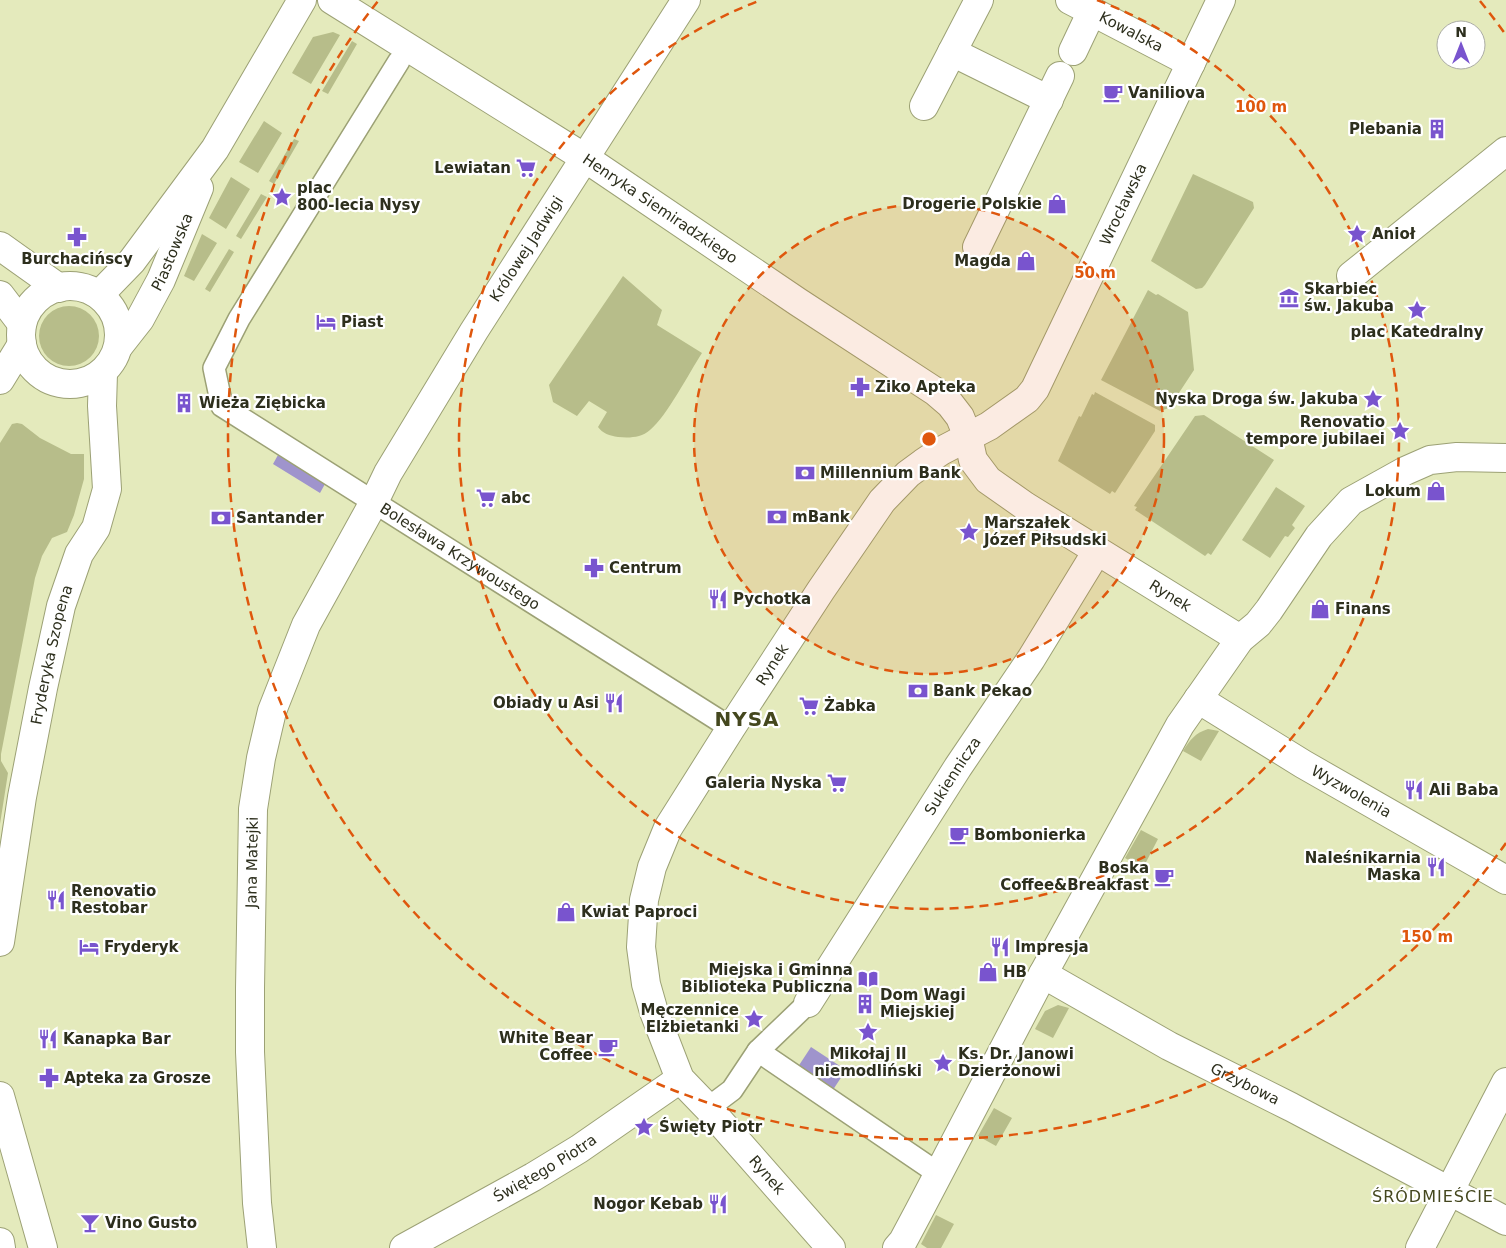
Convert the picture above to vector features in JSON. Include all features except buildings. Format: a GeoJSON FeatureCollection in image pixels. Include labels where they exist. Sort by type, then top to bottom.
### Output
{"type":"FeatureCollection","features":[{"type":"Feature","properties":{"kind":"street","name":"Piastowska"},"geometry":{"type":"LineString","coordinates":[[99,295],[132,261],[215,149],[302,0]]}},
{"type":"Feature","properties":{"kind":"street","name":"Henryka Siemiradzkiego"},"geometry":{"type":"LineString","coordinates":[[332,0],[403,54],[586,158],[798,302],[936,392],[950,404],[960,417],[968,437]]}},
{"type":"Feature","properties":{"kind":"street","name":"Królowej Jadwigi"},"geometry":{"type":"LineString","coordinates":[[374,502],[388,473],[474,331],[686,0]]}},
{"type":"Feature","properties":{"kind":"street"},"geometry":{"type":"LineString","coordinates":[[924,106],[979,0]]}},
{"type":"Feature","properties":{"kind":"street","name":"Wrocławska"},"geometry":{"type":"LineString","coordinates":[[968,437],[989,426],[1027,398],[1034,389],[1221,0]]}},
{"type":"Feature","properties":{"kind":"street"},"geometry":{"type":"LineString","coordinates":[[1072,51],[1082,6]]}},
{"type":"Feature","properties":{"kind":"street","name":"Kowalska"},"geometry":{"type":"LineString","coordinates":[[1082,6],[1191,63]]}},
{"type":"Feature","properties":{"kind":"street"},"geometry":{"type":"LineString","coordinates":[[952,52],[1055,88],[977,247]]}},
{"type":"Feature","properties":{"kind":"street","name":"Bolesława Krzywoustego"},"geometry":{"type":"LineString","coordinates":[[403,54],[239,319],[214,368],[222,406],[731,728]]}},
{"type":"Feature","properties":{"kind":"street","name":"Piastowska"},"geometry":{"type":"LineString","coordinates":[[118,347],[140,319],[161,280],[215,149]]}},
{"type":"Feature","properties":{"kind":"street"},"geometry":{"type":"LineString","coordinates":[[1351,276],[1506,151]]}},
{"type":"Feature","properties":{"kind":"street"},"geometry":{"type":"LineString","coordinates":[[0,246],[59,288]]}},
{"type":"Feature","properties":{"kind":"street"},"geometry":{"type":"LineString","coordinates":[[0,295],[22,334],[28,361],[41,375],[57,383],[80,383],[103,373],[118,347],[119,329],[113,312],[99,295],[85,289],[72,287],[59,288],[47,292],[27,311],[22,334],[0,380]]}},
{"type":"Feature","properties":{"kind":"street","name":"Fryderyka Szopena"},"geometry":{"type":"LineString","coordinates":[[0,942],[22,797],[61,606],[79,554],[96,528],[107,489],[102,406],[103,373]]}},
{"type":"Feature","properties":{"kind":"street","name":"Rynek"},"geometry":{"type":"LineString","coordinates":[[831,1248],[708,1108],[680,1079],[654,1012],[646,984],[642,947],[644,900],[652,867],[668,828],[821,590],[882,501],[908,474],[922,463],[968,437],[973,460],[988,480],[1025,506],[1240,639]]}},
{"type":"Feature","properties":{"kind":"street"},"geometry":{"type":"LineString","coordinates":[[897,1248],[903,1241],[939,1174],[1042,974],[1180,725],[1240,639],[1258,624],[1319,536],[1351,502],[1405,471],[1430,460],[1457,457],[1506,458]]}},
{"type":"Feature","properties":{"kind":"street","name":"Jana Matejki"},"geometry":{"type":"LineString","coordinates":[[262,1248],[257,1203],[250,1052],[253,809],[261,758],[272,712],[283,681],[306,625],[374,502]]}},
{"type":"Feature","properties":{"kind":"street","name":"Sukiennicza"},"geometry":{"type":"LineString","coordinates":[[808,1003],[958,767],[1031,659],[1097,550]]}},
{"type":"Feature","properties":{"kind":"street","name":"Wyzwolenia"},"geometry":{"type":"LineString","coordinates":[[1198,699],[1312,769],[1506,880]]}},
{"type":"Feature","properties":{"kind":"street","name":"Grzybowa"},"geometry":{"type":"LineString","coordinates":[[1042,974],[1169,1046],[1291,1107],[1506,1221]]}},
{"type":"Feature","properties":{"kind":"street"},"geometry":{"type":"LineString","coordinates":[[708,1108],[732,1090],[758,1051],[808,1003]]}},
{"type":"Feature","properties":{"kind":"street"},"geometry":{"type":"LineString","coordinates":[[758,1051],[939,1174]]}},
{"type":"Feature","properties":{"kind":"street","name":"Świętego Piotra"},"geometry":{"type":"LineString","coordinates":[[404,1248],[534,1178],[580,1149],[680,1079]]}},
{"type":"Feature","properties":{"kind":"street"},"geometry":{"type":"LineString","coordinates":[[1420,1248],[1506,1082]]}},
{"type":"Feature","properties":{"kind":"street"},"geometry":{"type":"LineString","coordinates":[[0,1096],[43,1248]]}},
{"type":"Feature","properties":{"kind":"street"},"geometry":{"type":"LineString","coordinates":[[0,1242],[1,1248]]}},
{"type":"Feature","properties":{"kind":"green space"},"geometry":{"type":"Polygon","coordinates":[[[333,32],[340,35],[311,84],[292,73],[313,37],[333,32]]]}},
{"type":"Feature","properties":{"kind":"green space"},"geometry":{"type":"Polygon","coordinates":[[[352,41],[357,44],[328,94],[322,91],[352,41]]]}},
{"type":"Feature","properties":{"kind":"green space"},"geometry":{"type":"Polygon","coordinates":[[[264,121],[282,133],[258,173],[239,162],[264,121]]]}},
{"type":"Feature","properties":{"kind":"green space"},"geometry":{"type":"Polygon","coordinates":[[[294,139],[299,141],[274,184],[269,181],[294,139]]]}},
{"type":"Feature","properties":{"kind":"green space"},"geometry":{"type":"Polygon","coordinates":[[[1193,174],[1253,202],[1254,208],[1205,285],[1202,288],[1196,289],[1151,261],[1193,174]]]}},
{"type":"Feature","properties":{"kind":"green space"},"geometry":{"type":"Polygon","coordinates":[[[231,177],[250,189],[226,229],[209,218],[231,177]]]}},
{"type":"Feature","properties":{"kind":"green space"},"geometry":{"type":"Polygon","coordinates":[[[261,194],[267,197],[241,239],[236,236],[261,194]]]}},
{"type":"Feature","properties":{"kind":"green space"},"geometry":{"type":"Polygon","coordinates":[[[202,234],[217,243],[194,281],[184,276],[202,234]]]}},
{"type":"Feature","properties":{"kind":"green space"},"geometry":{"type":"Polygon","coordinates":[[[229,249],[234,252],[210,292],[205,289],[229,249]]]}},
{"type":"Feature","properties":{"kind":"green space"},"geometry":{"type":"Polygon","coordinates":[[[623,276],[662,310],[657,325],[702,353],[670,405],[650,430],[639,436],[615,437],[606,434],[598,427],[607,412],[589,401],[577,416],[553,402],[549,385],[623,276]]]}},
{"type":"Feature","properties":{"kind":"green space"},"geometry":{"type":"Polygon","coordinates":[[[1148,290],[1188,312],[1194,370],[1169,408],[1160,411],[1101,380],[1148,290]]]}},
{"type":"Feature","properties":{"kind":"green space"},"geometry":{"type":"Polygon","coordinates":[[[69,306],[85,311],[90,315],[94,320],[99,336],[94,352],[90,357],[85,361],[69,366],[53,361],[48,357],[44,352],[39,336],[44,320],[48,315],[53,311],[69,306]]]}},
{"type":"Feature","properties":{"kind":"green space"},"geometry":{"type":"Polygon","coordinates":[[[1095,392],[1155,425],[1155,431],[1115,493],[1112,491],[1110,494],[1058,461],[1079,416],[1081,417],[1092,394],[1094,395],[1095,392]]]}},
{"type":"Feature","properties":{"kind":"green space"},"geometry":{"type":"Polygon","coordinates":[[[1204,415],[1274,460],[1211,555],[1208,553],[1205,556],[1135,510],[1137,507],[1134,506],[1195,416],[1204,415]]]}},
{"type":"Feature","properties":{"kind":"green space"},"geometry":{"type":"Polygon","coordinates":[[[12,424],[22,424],[40,438],[71,454],[84,454],[84,479],[67,532],[52,538],[42,556],[35,578],[1,754],[1,761],[8,773],[0,824],[0,443],[12,424]]]}},
{"type":"Feature","properties":{"kind":"green space"},"geometry":{"type":"Polygon","coordinates":[[[1276,487],[1305,506],[1292,525],[1295,528],[1288,537],[1285,536],[1270,558],[1242,540],[1276,487]]]}},
{"type":"Feature","properties":{"kind":"green space"},"geometry":{"type":"Polygon","coordinates":[[[1208,729],[1219,731],[1201,761],[1183,751],[1193,737],[1208,729]]]}},
{"type":"Feature","properties":{"kind":"green space"},"geometry":{"type":"Polygon","coordinates":[[[1141,830],[1158,839],[1143,868],[1125,858],[1141,830]]]}},
{"type":"Feature","properties":{"kind":"green space"},"geometry":{"type":"Polygon","coordinates":[[[1058,1005],[1069,1008],[1053,1038],[1035,1029],[1045,1011],[1058,1005]]]}},
{"type":"Feature","properties":{"kind":"green space"},"geometry":{"type":"Polygon","coordinates":[[[994,1108],[1012,1118],[996,1146],[978,1136],[994,1108]]]}},
{"type":"Feature","properties":{"kind":"green space"},"geometry":{"type":"Polygon","coordinates":[[[936,1215],[954,1224],[941,1248],[927,1248],[921,1244],[936,1215]]]}},
{"type":"Feature","properties":{"kind":"shaded area"},"geometry":{"type":"Polygon","coordinates":[[[278,455],[325,484],[320,493],[273,464],[278,455]]]}},
{"type":"Feature","properties":{"kind":"shaded area"},"geometry":{"type":"Polygon","coordinates":[[[811,1047],[846,1070],[825,1102],[790,1079],[811,1047]]]}},
{"type":"Feature","properties":{"kind":"place","name":"Vaniliova"},"geometry":{"type":"Point","coordinates":[1113,93]}},
{"type":"Feature","properties":{"kind":"place","name":"Plebania"},"geometry":{"type":"Point","coordinates":[1437,129]}},
{"type":"Feature","properties":{"kind":"place","name":"Lewiatan"},"geometry":{"type":"Point","coordinates":[526,168]}},
{"type":"Feature","properties":{"kind":"place","name":"plac 800-lecia Nysy"},"geometry":{"type":"Point","coordinates":[282,197]}},
{"type":"Feature","properties":{"kind":"place","name":"Drogerie Polskie"},"geometry":{"type":"Point","coordinates":[1057,204]}},
{"type":"Feature","properties":{"kind":"place","name":"Anioł"},"geometry":{"type":"Point","coordinates":[1357,234]}},
{"type":"Feature","properties":{"kind":"place","name":"Burchacińscy"},"geometry":{"type":"Point","coordinates":[77,237]}},
{"type":"Feature","properties":{"kind":"place","name":"Magda"},"geometry":{"type":"Point","coordinates":[1026,261]}},
{"type":"Feature","properties":{"kind":"place","name":"Skarbiec św. Jakuba"},"geometry":{"type":"Point","coordinates":[1289,298]}},
{"type":"Feature","properties":{"kind":"place","name":"plac Katedralny"},"geometry":{"type":"Point","coordinates":[1417,310]}},
{"type":"Feature","properties":{"kind":"place","name":"Piast"},"geometry":{"type":"Point","coordinates":[326,322]}},
{"type":"Feature","properties":{"kind":"place","name":"Ziko Apteka"},"geometry":{"type":"Point","coordinates":[860,387]}},
{"type":"Feature","properties":{"kind":"place","name":"Nyska Droga św. Jakuba"},"geometry":{"type":"Point","coordinates":[1373,399]}},
{"type":"Feature","properties":{"kind":"place","name":"Wieża Ziębicka"},"geometry":{"type":"Point","coordinates":[184,403]}},
{"type":"Feature","properties":{"kind":"place","name":"Renovatio tempore jubilaei"},"geometry":{"type":"Point","coordinates":[1400,431]}},
{"type":"Feature","properties":{"kind":"place","name":"Millennium Bank"},"geometry":{"type":"Point","coordinates":[805,473]}},
{"type":"Feature","properties":{"kind":"place","name":"Lokum"},"geometry":{"type":"Point","coordinates":[1436,491]}},
{"type":"Feature","properties":{"kind":"place","name":"abc"},"geometry":{"type":"Point","coordinates":[486,498]}},
{"type":"Feature","properties":{"kind":"place","name":"mBank"},"geometry":{"type":"Point","coordinates":[777,517]}},
{"type":"Feature","properties":{"kind":"place","name":"Santander"},"geometry":{"type":"Point","coordinates":[221,518]}},
{"type":"Feature","properties":{"kind":"place","name":"Marszałek Józef Piłsudski"},"geometry":{"type":"Point","coordinates":[969,532]}},
{"type":"Feature","properties":{"kind":"place","name":"Centrum"},"geometry":{"type":"Point","coordinates":[594,568]}},
{"type":"Feature","properties":{"kind":"place","name":"Pychotka"},"geometry":{"type":"Point","coordinates":[718,599]}},
{"type":"Feature","properties":{"kind":"place","name":"Finans"},"geometry":{"type":"Point","coordinates":[1320,609]}},
{"type":"Feature","properties":{"kind":"place","name":"Bank Pekao"},"geometry":{"type":"Point","coordinates":[918,691]}},
{"type":"Feature","properties":{"kind":"place","name":"Obiady u Asi"},"geometry":{"type":"Point","coordinates":[614,703]}},
{"type":"Feature","properties":{"kind":"place","name":"Żabka"},"geometry":{"type":"Point","coordinates":[809,706]}},
{"type":"Feature","properties":{"kind":"place","name":"Galeria Nyska"},"geometry":{"type":"Point","coordinates":[837,783]}},
{"type":"Feature","properties":{"kind":"place","name":"Ali Baba"},"geometry":{"type":"Point","coordinates":[1414,790]}},
{"type":"Feature","properties":{"kind":"place","name":"Bombonierka"},"geometry":{"type":"Point","coordinates":[959,835]}},
{"type":"Feature","properties":{"kind":"place","name":"Naleśnikarnia Maska"},"geometry":{"type":"Point","coordinates":[1436,867]}},
{"type":"Feature","properties":{"kind":"place","name":"Boska Coffee&Breakfast"},"geometry":{"type":"Point","coordinates":[1164,877]}},
{"type":"Feature","properties":{"kind":"place","name":"Renovatio Restobar"},"geometry":{"type":"Point","coordinates":[56,900]}},
{"type":"Feature","properties":{"kind":"place","name":"Kwiat Paproci"},"geometry":{"type":"Point","coordinates":[566,912]}},
{"type":"Feature","properties":{"kind":"place","name":"Fryderyk"},"geometry":{"type":"Point","coordinates":[89,947]}},
{"type":"Feature","properties":{"kind":"place","name":"Impresja"},"geometry":{"type":"Point","coordinates":[1000,947]}},
{"type":"Feature","properties":{"kind":"place","name":"HB"},"geometry":{"type":"Point","coordinates":[988,972]}},
{"type":"Feature","properties":{"kind":"place","name":"Miejska i Gminna Biblioteka Publiczna"},"geometry":{"type":"Point","coordinates":[868,979]}},
{"type":"Feature","properties":{"kind":"place","name":"Dom Wagi Miejskiej"},"geometry":{"type":"Point","coordinates":[865,1004]}},
{"type":"Feature","properties":{"kind":"place","name":"Męczennice Elżbietanki"},"geometry":{"type":"Point","coordinates":[754,1019]}},
{"type":"Feature","properties":{"kind":"place","name":"Mikołaj II niemodliński"},"geometry":{"type":"Point","coordinates":[868,1032]}},
{"type":"Feature","properties":{"kind":"place","name":"Kanapka Bar"},"geometry":{"type":"Point","coordinates":[48,1039]}},
{"type":"Feature","properties":{"kind":"place","name":"White Bear Coffee"},"geometry":{"type":"Point","coordinates":[608,1047]}},
{"type":"Feature","properties":{"kind":"place","name":"Ks. Dr. Janowi Dzierżonowi"},"geometry":{"type":"Point","coordinates":[943,1063]}},
{"type":"Feature","properties":{"kind":"place","name":"Apteka za Grosze"},"geometry":{"type":"Point","coordinates":[49,1078]}},
{"type":"Feature","properties":{"kind":"place","name":"Święty Piotr"},"geometry":{"type":"Point","coordinates":[644,1127]}},
{"type":"Feature","properties":{"kind":"place","name":"Nogor Kebab"},"geometry":{"type":"Point","coordinates":[718,1204]}},
{"type":"Feature","properties":{"kind":"place","name":"Vino Gusto"},"geometry":{"type":"Point","coordinates":[90,1223]}},
{"type":"Feature","properties":{"kind":"district","name":"NYSA"},"geometry":{"type":"Point","coordinates":[747,719]}},
{"type":"Feature","properties":{"kind":"district","name":"ŚRÓDMIEŚCIE"},"geometry":{"type":"Point","coordinates":[1433,1196]}}]}
